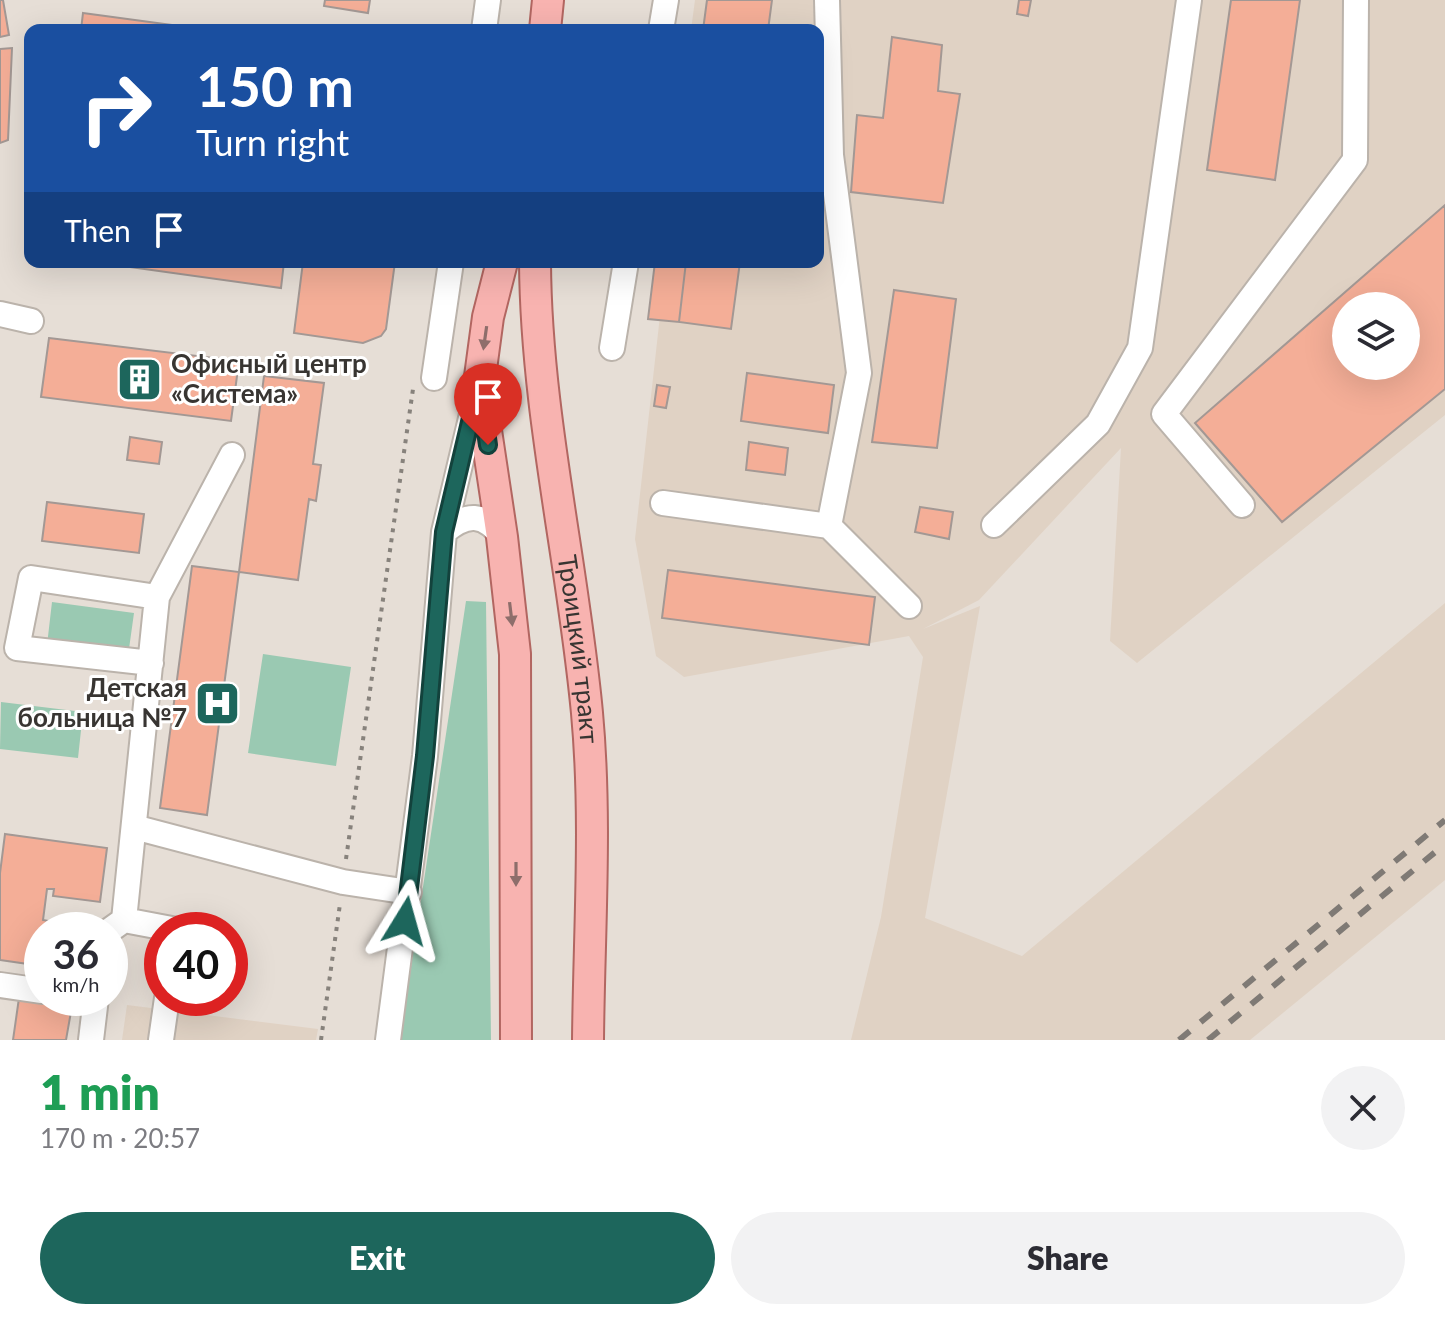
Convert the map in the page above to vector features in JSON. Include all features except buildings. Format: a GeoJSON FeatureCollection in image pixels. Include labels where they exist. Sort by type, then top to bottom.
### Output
{"type":"FeatureCollection","features":[{"type":"Feature","properties":{"kind":"main road"},"geometry":{"type":"LineString","coordinates":[[546,24],[548,0]]}},
{"type":"Feature","properties":{"kind":"main road"},"geometry":{"type":"LineString","coordinates":[[500,268],[488,317],[479,384],[502,537],[515,654],[516,1040]]}},
{"type":"Feature","properties":{"kind":"main road","name":"Троицкий тракт"},"geometry":{"type":"LineString","coordinates":[[535,268],[536,319],[544,397],[578,631],[590,751],[588,1040]]}},
{"type":"Feature","properties":{"kind":"street"},"geometry":{"type":"LineString","coordinates":[[485,24],[488,0]]}},
{"type":"Feature","properties":{"kind":"street"},"geometry":{"type":"LineString","coordinates":[[662,24],[666,0]]}},
{"type":"Feature","properties":{"kind":"street"},"geometry":{"type":"LineString","coordinates":[[827,0],[825,154],[859,373],[829,526]]}},
{"type":"Feature","properties":{"kind":"street"},"geometry":{"type":"LineString","coordinates":[[994,525],[1098,424],[1140,348],[1189,0]]}},
{"type":"Feature","properties":{"kind":"street"},"geometry":{"type":"LineString","coordinates":[[1242,505],[1164,414],[1355,160],[1356,0]]}},
{"type":"Feature","properties":{"kind":"street"},"geometry":{"type":"LineString","coordinates":[[424,377],[450,268]]}},
{"type":"Feature","properties":{"kind":"street"},"geometry":{"type":"LineString","coordinates":[[612,348],[625,268]]}},
{"type":"Feature","properties":{"kind":"street"},"geometry":{"type":"LineString","coordinates":[[0,314],[31,321]]}},
{"type":"Feature","properties":{"kind":"street"},"geometry":{"type":"LineString","coordinates":[[388,1040],[425,756],[444,532],[479,384]]}},
{"type":"Feature","properties":{"kind":"street"},"geometry":{"type":"LineString","coordinates":[[119,912],[134,827],[157,597],[232,455]]}},
{"type":"Feature","properties":{"kind":"street"},"geometry":{"type":"LineString","coordinates":[[663,503],[829,526],[909,606]]}},
{"type":"Feature","properties":{"kind":"street"},"geometry":{"type":"LineString","coordinates":[[444,532],[459,519],[479,518],[494,526],[502,537]]}},
{"type":"Feature","properties":{"kind":"street"},"geometry":{"type":"LineString","coordinates":[[151,663],[17,648],[31,578],[157,597]]}},
{"type":"Feature","properties":{"kind":"street"},"geometry":{"type":"LineString","coordinates":[[134,827],[343,882],[409,892]]}},
{"type":"Feature","properties":{"kind":"street"},"geometry":{"type":"LineString","coordinates":[[0,985],[24,988]]}},
{"type":"Feature","properties":{"kind":"street"},"geometry":{"type":"LineString","coordinates":[[91,1040],[94,1016]]}},
{"type":"Feature","properties":{"kind":"street"},"geometry":{"type":"LineString","coordinates":[[161,1040],[164,1016]]}},
{"type":"Feature","properties":{"kind":"path"},"geometry":{"type":"LineString","coordinates":[[321,1040],[343,882],[424,377]]}},
{"type":"Feature","properties":{"kind":"shaded area"},"geometry":{"type":"Polygon","coordinates":[[[695,0],[1445,0],[1445,415],[1137,663],[1110,641],[1121,448],[979,600],[923,629],[980,606],[925,918],[1022,956],[1445,603],[1445,880],[1250,1040],[851,1040],[881,917],[923,657],[909,636],[684,677],[656,656],[635,539],[665,268],[824,268],[824,24],[692,24],[695,0]]]}},
{"type":"Feature","properties":{"kind":"shaded area"},"geometry":{"type":"Polygon","coordinates":[[[128,1005],[144,1007],[144,1016],[215,1016],[318,1029],[316,1040],[122,1040],[128,1005]]]}},
{"type":"Feature","properties":{"kind":"green space"},"geometry":{"type":"Polygon","coordinates":[[[466,601],[486,602],[491,1040],[400,1040],[466,601]]]}},
{"type":"Feature","properties":{"kind":"green space"},"geometry":{"type":"Polygon","coordinates":[[[52,602],[134,613],[128,656],[47,645],[52,602]]]}},
{"type":"Feature","properties":{"kind":"green space"},"geometry":{"type":"Polygon","coordinates":[[[263,654],[351,667],[336,766],[248,753],[263,654]]]}},
{"type":"Feature","properties":{"kind":"green space"},"geometry":{"type":"Polygon","coordinates":[[[1,702],[83,712],[78,758],[0,749],[1,702]]]}},
{"type":"Feature","properties":{"kind":"railway"},"geometry":{"type":"LineString","coordinates":[[1179,1040],[1445,820]]}},
{"type":"Feature","properties":{"kind":"railway"},"geometry":{"type":"LineString","coordinates":[[1208,1040],[1445,844]]}},
{"type":"Feature","properties":{"kind":"place","name":"Офисный центр «Система»"},"geometry":{"type":"Point","coordinates":[140,379]}},
{"type":"Feature","properties":{"kind":"place","name":"Детская больница №7"},"geometry":{"type":"Point","coordinates":[218,703]}},
{"type":"Feature","properties":{"kind":"route"},"geometry":{"type":"LineString","coordinates":[[405,921],[425,756],[444,532],[479,384],[488,445]]}}]}
